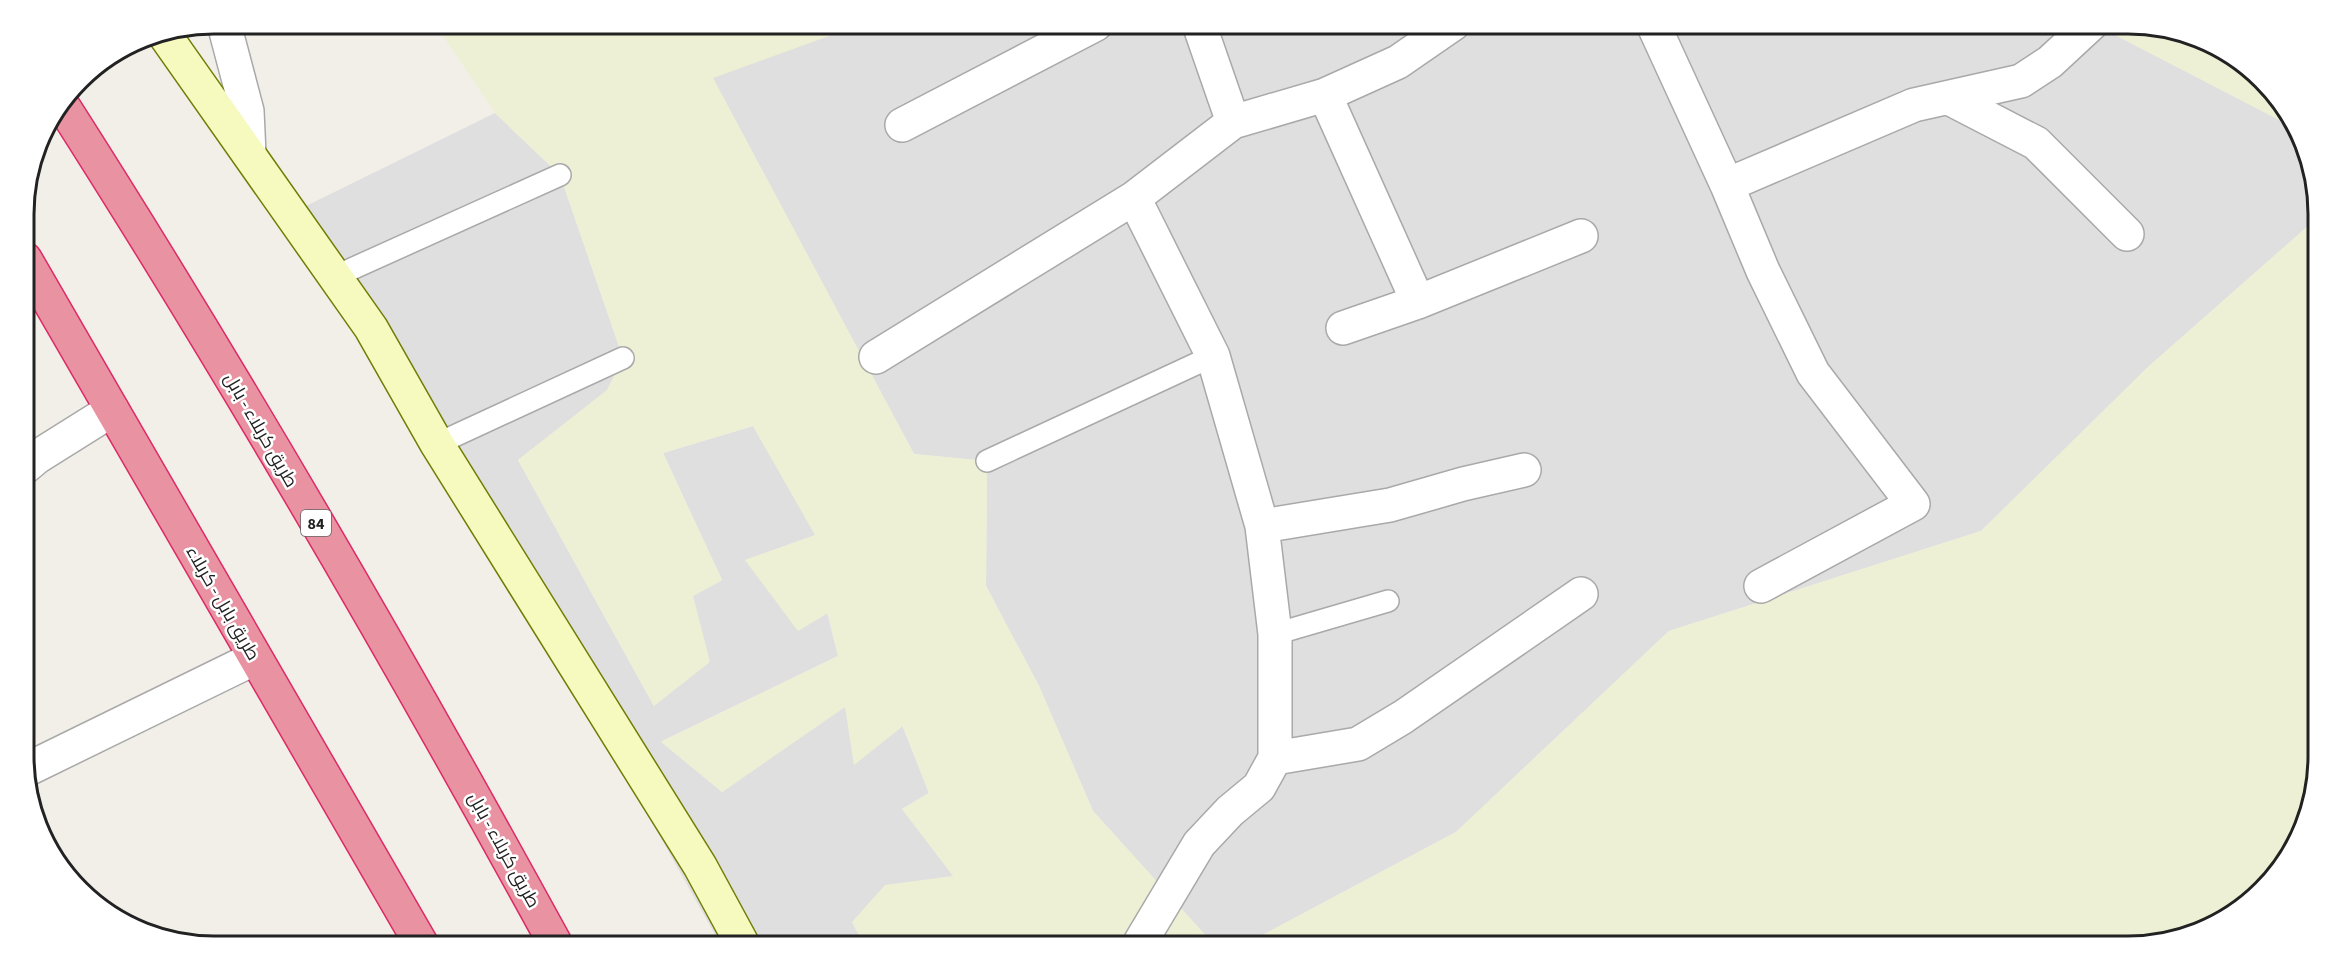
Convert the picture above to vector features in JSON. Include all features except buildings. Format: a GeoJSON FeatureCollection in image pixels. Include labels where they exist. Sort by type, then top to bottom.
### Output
{"type":"FeatureCollection","features":[{"type":"Feature","properties":{"kind":"highway","name":"طريق كربلاء - بابل"},"geometry":{"type":"LineString","coordinates":[[67,112],[164,264],[441,734],[551,936]]}},
{"type":"Feature","properties":{"kind":"highway","name":"طريق بابل - كربلاء"},"geometry":{"type":"LineString","coordinates":[[35,276],[417,936]]}},
{"type":"Feature","properties":{"kind":"street"},"geometry":{"type":"LineString","coordinates":[[227,34],[247,111],[249,154]]}},
{"type":"Feature","properties":{"kind":"street"},"geometry":{"type":"LineString","coordinates":[[902,125],[1077,34]]}},
{"type":"Feature","properties":{"kind":"street"},"geometry":{"type":"LineString","coordinates":[[1202,34],[1233,122]]}},
{"type":"Feature","properties":{"kind":"street"},"geometry":{"type":"LineString","coordinates":[[876,357],[1134,198],[1233,122],[1325,95],[1398,62],[1439,34]]}},
{"type":"Feature","properties":{"kind":"street"},"geometry":{"type":"LineString","coordinates":[[1658,34],[1727,185],[1763,271],[1813,373],[1913,504],[1761,586]]}},
{"type":"Feature","properties":{"kind":"street"},"geometry":{"type":"LineString","coordinates":[[1727,185],[1914,105],[2020,81],[2050,62],[2080,34]]}},
{"type":"Feature","properties":{"kind":"street"},"geometry":{"type":"LineString","coordinates":[[169,41],[336,276],[403,381],[438,444],[700,866],[738,936]]}},
{"type":"Feature","properties":{"kind":"street"},"geometry":{"type":"LineString","coordinates":[[1325,95],[1418,302]]}},
{"type":"Feature","properties":{"kind":"street"},"geometry":{"type":"LineString","coordinates":[[1949,98],[2036,143],[2127,234]]}},
{"type":"Feature","properties":{"kind":"street"},"geometry":{"type":"LineString","coordinates":[[1134,198],[1213,356],[1262,526],[1275,634],[1275,759],[1259,788],[1230,811],[1199,844],[1144,936]]}},
{"type":"Feature","properties":{"kind":"street"},"geometry":{"type":"LineString","coordinates":[[1343,328],[1418,302],[1581,236]]}},
{"type":"Feature","properties":{"kind":"street"},"geometry":{"type":"LineString","coordinates":[[35,459],[112,410]]}},
{"type":"Feature","properties":{"kind":"street"},"geometry":{"type":"LineString","coordinates":[[1262,526],[1390,505],[1463,484],[1524,470]]}},
{"type":"Feature","properties":{"kind":"street"},"geometry":{"type":"LineString","coordinates":[[1275,759],[1358,744],[1403,717],[1581,594]]}},
{"type":"Feature","properties":{"kind":"street"},"geometry":{"type":"LineString","coordinates":[[35,766],[255,658]]}},
{"type":"Feature","properties":{"kind":"lane"},"geometry":{"type":"LineString","coordinates":[[336,276],[560,175]]}},
{"type":"Feature","properties":{"kind":"lane"},"geometry":{"type":"LineString","coordinates":[[987,461],[1213,356]]}},
{"type":"Feature","properties":{"kind":"lane"},"geometry":{"type":"LineString","coordinates":[[438,444],[623,358]]}},
{"type":"Feature","properties":{"kind":"lane"},"geometry":{"type":"LineString","coordinates":[[1275,634],[1388,601]]}},
{"type":"Feature","properties":{"kind":"shaded area"},"geometry":{"type":"Polygon","coordinates":[[[834,34],[2113,34],[2280,120],[2294,146],[2301,168],[2306,191],[2308,226],[2148,367],[1981,531],[1669,631],[1456,832],[1261,936],[1206,936],[1093,811],[1039,686],[986,586],[987,461],[914,454],[712,77],[834,34]]]}},
{"type":"Feature","properties":{"kind":"shaded area"},"geometry":{"type":"Polygon","coordinates":[[[495,113],[560,175],[623,358],[608,390],[518,460],[654,706],[693,596],[722,580],[663,453],[753,426],[816,535],[745,560],[827,612],[838,656],[662,741],[722,792],[845,706],[902,725],[929,793],[902,809],[954,876],[852,922],[859,936],[716,936],[306,206],[495,113]]]}},
{"type":"Feature","properties":{"kind":"green space"},"geometry":{"type":"Polygon","coordinates":[[[442,34],[834,34],[713,78],[914,454],[987,461],[986,586],[1039,686],[1093,811],[1206,936],[859,936],[852,922],[885,885],[953,876],[902,809],[929,793],[903,726],[854,765],[845,707],[722,792],[661,742],[838,656],[828,613],[798,631],[745,560],[815,535],[753,426],[663,453],[722,580],[693,596],[710,662],[654,706],[518,460],[607,390],[623,358],[560,175],[495,113],[442,34]]]}},
{"type":"Feature","properties":{"kind":"green space"},"geometry":{"type":"Polygon","coordinates":[[[2113,34],[2151,36],[2196,48],[2237,72],[2255,87],[2280,120],[2113,34]]]}},
{"type":"Feature","properties":{"kind":"green space"},"geometry":{"type":"Polygon","coordinates":[[[2308,226],[2307,768],[2298,814],[2283,846],[2263,875],[2227,906],[2185,927],[2139,936],[1261,936],[1456,832],[1669,631],[1981,531],[2148,367],[2308,226]]]}}]}
